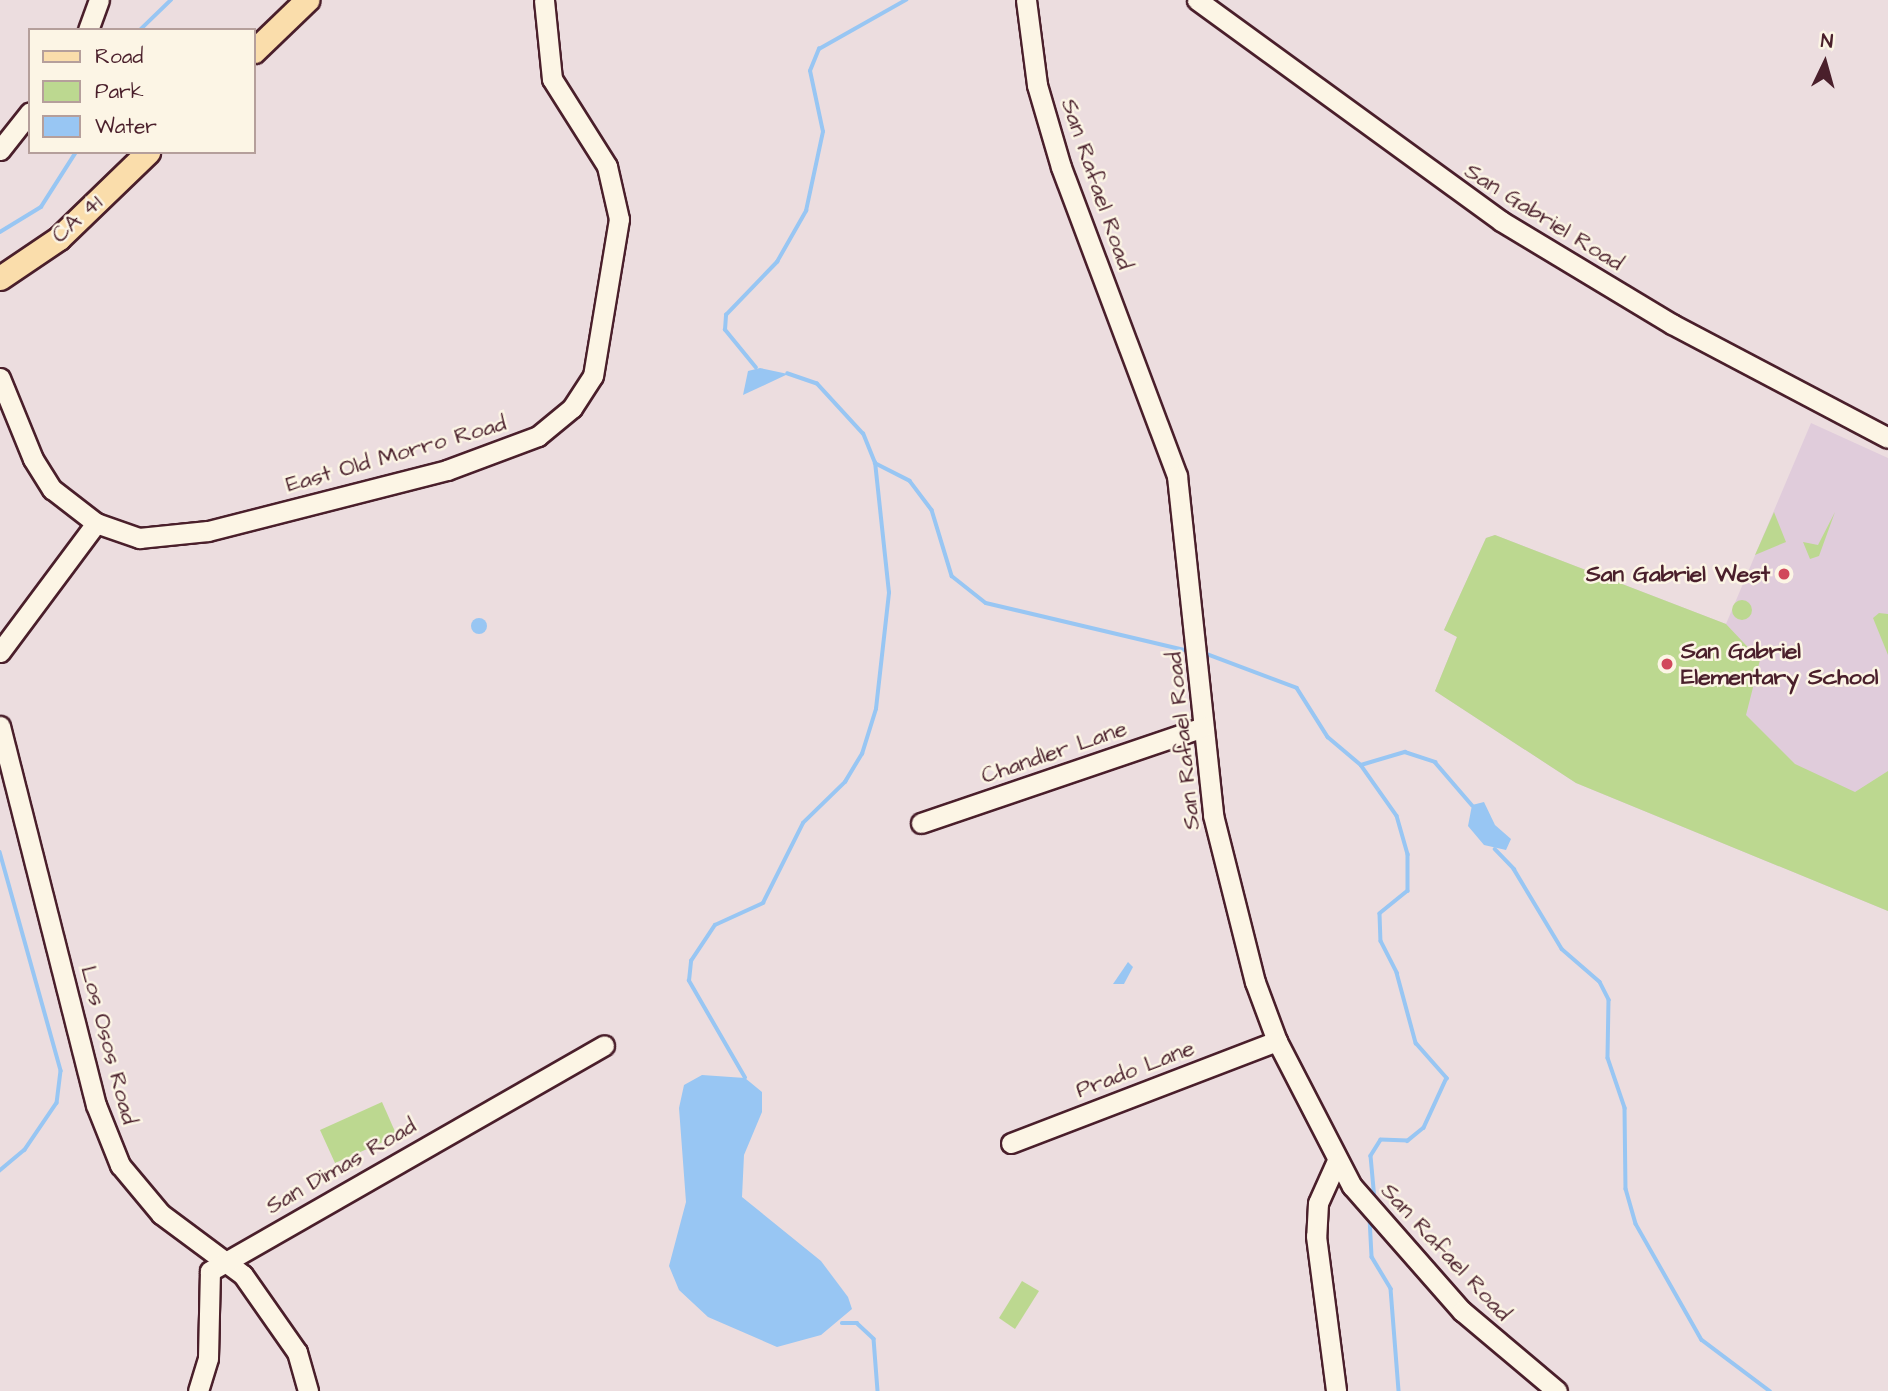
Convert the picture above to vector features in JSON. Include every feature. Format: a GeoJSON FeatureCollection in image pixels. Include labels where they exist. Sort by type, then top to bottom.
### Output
{"type":"FeatureCollection","features":[{"type":"Feature","properties":{"kind":"main road"},"geometry":{"type":"LineString","coordinates":[[256,49],[307,0]]}},
{"type":"Feature","properties":{"kind":"main road","name":"CA 41"},"geometry":{"type":"LineString","coordinates":[[0,278],[59,238],[146,154]]}},
{"type":"Feature","properties":{"kind":"street"},"geometry":{"type":"LineString","coordinates":[[89,28],[99,0]]}},
{"type":"Feature","properties":{"kind":"street","name":"East Old Morro Road"},"geometry":{"type":"LineString","coordinates":[[0,379],[41,475],[96,523],[139,538],[208,531],[501,454],[538,436],[572,408],[596,361],[619,198],[607,166],[552,79],[544,0]]}},
{"type":"Feature","properties":{"kind":"street","name":"San Rafael Road"},"geometry":{"type":"LineString","coordinates":[[1026,0],[1037,85],[1061,167],[1177,476],[1203,727],[1219,842],[1277,1041],[1336,1163],[1437,1285],[1557,1391]]}},
{"type":"Feature","properties":{"kind":"street","name":"San Gabriel Road"},"geometry":{"type":"LineString","coordinates":[[1197,0],[1501,221],[1682,330],[1888,438]]}},
{"type":"Feature","properties":{"kind":"street"},"geometry":{"type":"LineString","coordinates":[[0,150],[28,115]]}},
{"type":"Feature","properties":{"kind":"street"},"geometry":{"type":"LineString","coordinates":[[0,652],[96,523]]}},
{"type":"Feature","properties":{"kind":"street","name":"Los Osos Road"},"geometry":{"type":"LineString","coordinates":[[0,726],[108,1138],[145,1199],[223,1263],[243,1275],[282,1328],[309,1391]]}},
{"type":"Feature","properties":{"kind":"street","name":"Chandler Lane"},"geometry":{"type":"LineString","coordinates":[[921,822],[1203,727]]}},
{"type":"Feature","properties":{"kind":"street","name":"Prado Lane"},"geometry":{"type":"LineString","coordinates":[[1011,1143],[1277,1041]]}},
{"type":"Feature","properties":{"kind":"street","name":"San Dimas Road"},"geometry":{"type":"LineString","coordinates":[[223,1263],[604,1045]]}},
{"type":"Feature","properties":{"kind":"street"},"geometry":{"type":"LineString","coordinates":[[1336,1163],[1318,1203],[1316,1236],[1336,1391]]}},
{"type":"Feature","properties":{"kind":"street"},"geometry":{"type":"LineString","coordinates":[[198,1391],[208,1358],[210,1271],[223,1263]]}},
{"type":"Feature","properties":{"kind":"shaded area","name":"San Gabriel Elementary School"},"geometry":{"type":"Polygon","coordinates":[[[1811,423],[1888,458],[1888,911],[1576,783],[1435,691],[1457,637],[1444,630],[1486,538],[1495,535],[1726,624],[1811,423]]]}},
{"type":"Feature","properties":{"kind":"green space"},"geometry":{"type":"Polygon","coordinates":[[[1774,512],[1786,542],[1755,555],[1774,512]]]}},
{"type":"Feature","properties":{"kind":"green space"},"geometry":{"type":"Polygon","coordinates":[[[1835,512],[1819,556],[1810,559],[1803,542],[1818,545],[1835,512]]]}},
{"type":"Feature","properties":{"kind":"green space","name":"San Gabriel Elementary School"},"geometry":{"type":"Polygon","coordinates":[[[1495,535],[1726,624],[1760,660],[1746,715],[1795,764],[1855,792],[1888,771],[1888,911],[1576,783],[1435,691],[1457,637],[1444,630],[1486,538],[1495,535]]]}},
{"type":"Feature","properties":{"kind":"green space"},"geometry":{"type":"Polygon","coordinates":[[[1742,600],[1749,603],[1752,610],[1749,617],[1742,620],[1735,617],[1732,610],[1735,603],[1742,600]]]}},
{"type":"Feature","properties":{"kind":"green space"},"geometry":{"type":"Polygon","coordinates":[[[1879,613],[1888,614],[1888,655],[1873,618],[1879,613]]]}},
{"type":"Feature","properties":{"kind":"green space"},"geometry":{"type":"Polygon","coordinates":[[[382,1102],[397,1136],[335,1163],[320,1130],[382,1102]]]}},
{"type":"Feature","properties":{"kind":"green space"},"geometry":{"type":"Polygon","coordinates":[[[1022,1281],[1039,1291],[1015,1329],[999,1318],[1022,1281]]]}},
{"type":"Feature","properties":{"kind":"water"},"geometry":{"type":"Polygon","coordinates":[[[760,368],[788,374],[743,395],[748,371],[760,368]]]}},
{"type":"Feature","properties":{"kind":"water"},"geometry":{"type":"Polygon","coordinates":[[[479,618],[485,620],[485,632],[479,634],[473,632],[471,626],[473,620],[479,618]]]}},
{"type":"Feature","properties":{"kind":"water"},"geometry":{"type":"Polygon","coordinates":[[[1484,802],[1495,825],[1511,839],[1506,850],[1484,845],[1468,826],[1472,805],[1484,802]]]}},
{"type":"Feature","properties":{"kind":"water"},"geometry":{"type":"Polygon","coordinates":[[[1128,962],[1133,967],[1124,984],[1113,984],[1128,962]]]}},
{"type":"Feature","properties":{"kind":"water"},"geometry":{"type":"Polygon","coordinates":[[[702,1075],[745,1078],[762,1092],[762,1112],[744,1155],[742,1197],[821,1261],[848,1297],[852,1309],[821,1335],[777,1347],[708,1317],[679,1290],[669,1266],[686,1202],[679,1108],[684,1085],[702,1075]]]}},
{"type":"Feature","properties":{"kind":"waterway"},"geometry":{"type":"LineString","coordinates":[[142,28],[171,0]]}},
{"type":"Feature","properties":{"kind":"waterway"},"geometry":{"type":"LineString","coordinates":[[756,368],[725,330],[726,315],[777,262],[806,211],[823,132],[810,71],[819,49],[906,0]]}},
{"type":"Feature","properties":{"kind":"waterway"},"geometry":{"type":"LineString","coordinates":[[0,232],[41,207],[75,154]]}},
{"type":"Feature","properties":{"kind":"waterway"},"geometry":{"type":"LineString","coordinates":[[745,1078],[689,981],[691,961],[715,925],[763,903],[803,823],[845,782],[862,754],[876,709],[889,593],[875,463],[863,434],[817,384],[788,374]]}},
{"type":"Feature","properties":{"kind":"waterway"},"geometry":{"type":"LineString","coordinates":[[875,463],[910,481],[932,510],[952,576],[986,603],[1189,651]]}},
{"type":"Feature","properties":{"kind":"waterway"},"geometry":{"type":"LineString","coordinates":[[1204,653],[1297,688],[1328,737],[1361,765],[1397,816],[1408,854],[1408,891],[1380,914],[1381,941],[1397,973],[1416,1043],[1447,1078],[1424,1128],[1408,1141],[1381,1140],[1371,1156],[1375,1200]]}},
{"type":"Feature","properties":{"kind":"waterway"},"geometry":{"type":"LineString","coordinates":[[1361,765],[1405,752],[1435,762],[1472,805]]}},
{"type":"Feature","properties":{"kind":"waterway"},"geometry":{"type":"LineString","coordinates":[[1495,849],[1514,869],[1562,949],[1600,982],[1609,1000],[1608,1058],[1625,1108],[1626,1189],[1636,1224],[1702,1340],[1770,1391]]}},
{"type":"Feature","properties":{"kind":"waterway"},"geometry":{"type":"LineString","coordinates":[[0,852],[61,1071],[57,1103],[25,1150],[0,1171]]}},
{"type":"Feature","properties":{"kind":"waterway"},"geometry":{"type":"LineString","coordinates":[[1370,1218],[1372,1257],[1391,1289],[1399,1391]]}},
{"type":"Feature","properties":{"kind":"waterway"},"geometry":{"type":"LineString","coordinates":[[842,1323],[857,1323],[874,1339],[878,1391]]}},
{"type":"Feature","properties":{"kind":"place","name":"San Gabriel West"},"geometry":{"type":"Point","coordinates":[1784,574]}},
{"type":"Feature","properties":{"kind":"place","name":"San Gabriel Elementary School"},"geometry":{"type":"Point","coordinates":[1667,664]}}]}
